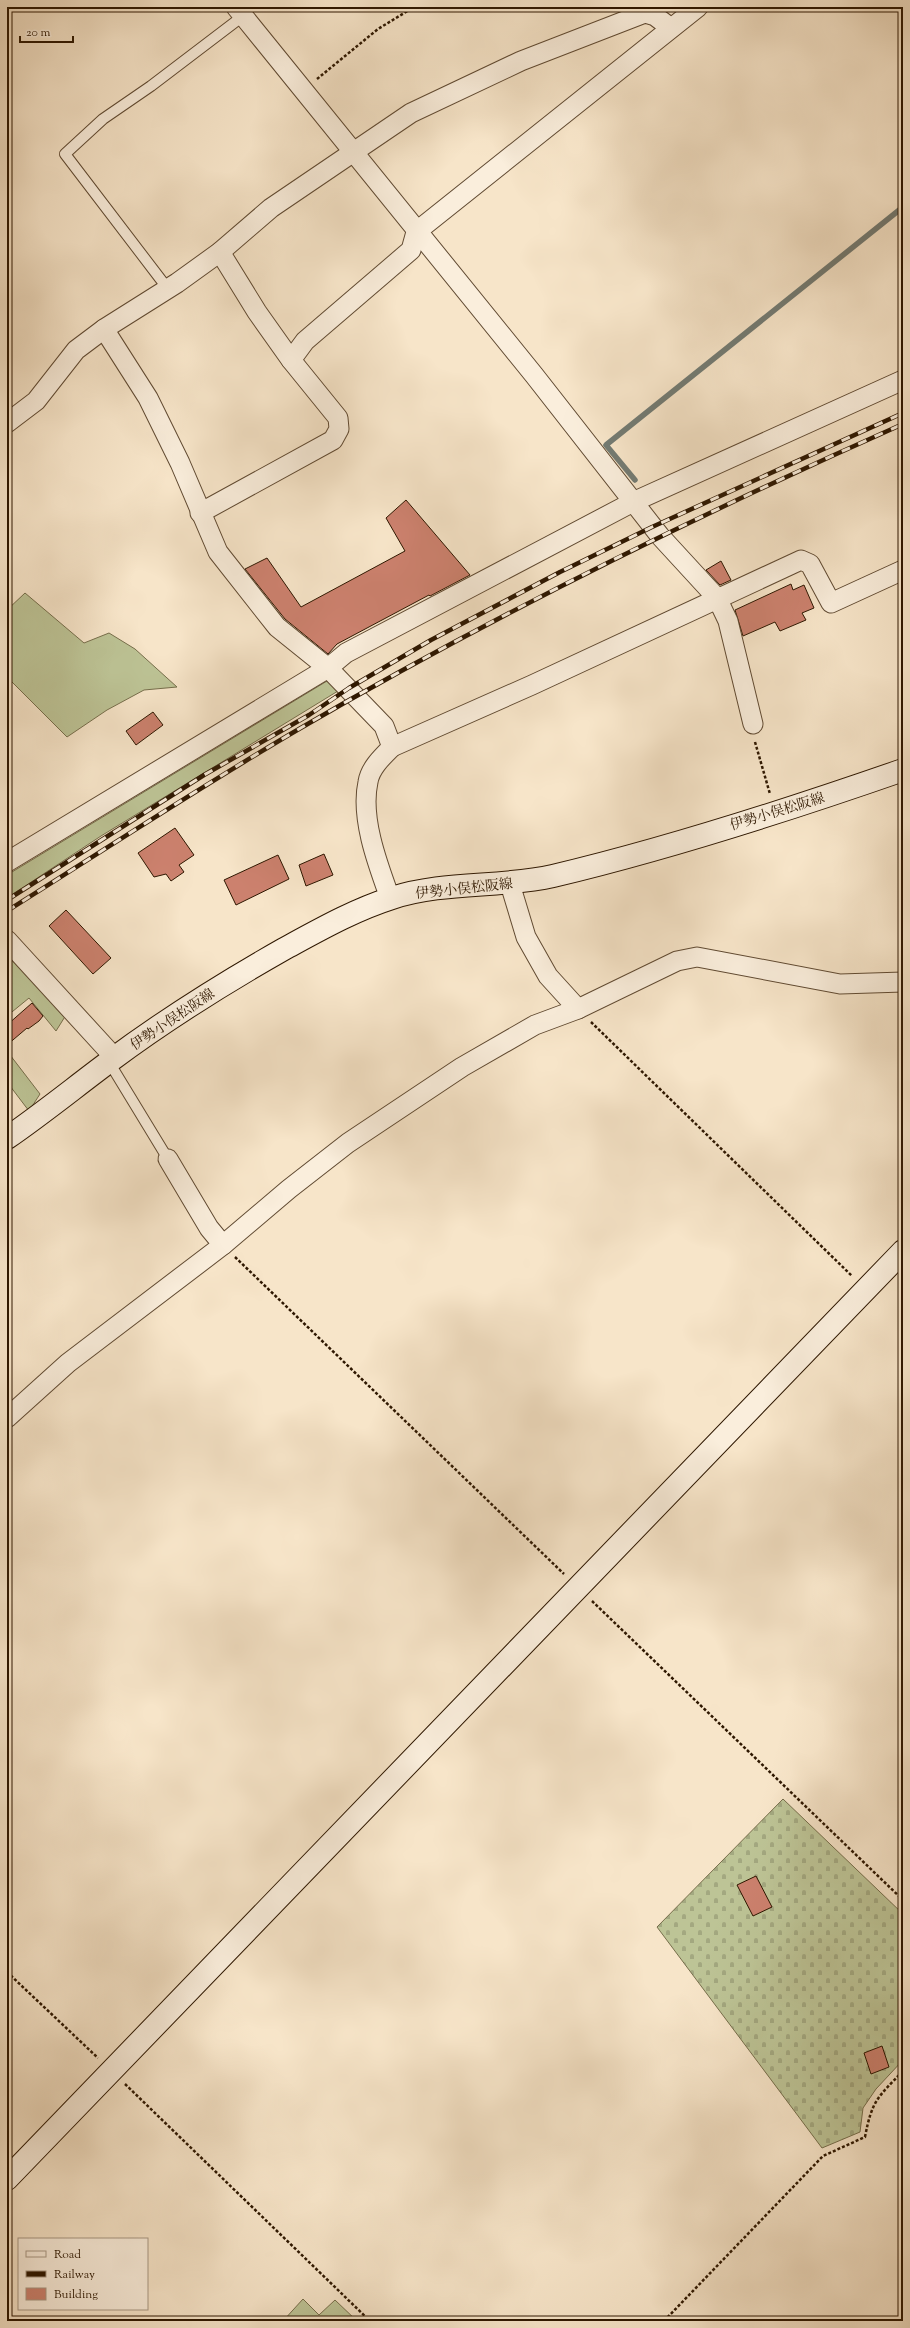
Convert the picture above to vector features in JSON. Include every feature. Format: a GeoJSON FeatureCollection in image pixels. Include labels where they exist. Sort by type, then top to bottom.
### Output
{"type":"FeatureCollection","features":[{"type":"Feature","properties":{"kind":"street"},"geometry":{"type":"LineString","coordinates":[[291,360],[305,341],[411,250],[416,232],[698,7]]}},
{"type":"Feature","properties":{"kind":"street"},"geometry":{"type":"LineString","coordinates":[[239,11],[416,232],[534,375],[660,536],[717,598],[728,621],[753,724]]}},
{"type":"Feature","properties":{"kind":"street"},"geometry":{"type":"LineString","coordinates":[[7,423],[36,401],[76,350],[104,329],[168,289],[220,252],[271,208],[411,113],[521,61],[644,13],[655,16],[671,28]]}},
{"type":"Feature","properties":{"kind":"street"},"geometry":{"type":"LineString","coordinates":[[200,514],[332,440],[339,429],[338,418],[291,360],[257,312],[220,252]]}},
{"type":"Feature","properties":{"kind":"street"},"geometry":{"type":"LineString","coordinates":[[104,329],[148,398],[180,463],[200,514],[218,552],[277,627],[328,668],[384,726],[392,747]]}},
{"type":"Feature","properties":{"kind":"street"},"geometry":{"type":"LineString","coordinates":[[7,862],[328,668],[346,653],[633,502],[900,386]]}},
{"type":"Feature","properties":{"kind":"street"},"geometry":{"type":"LineString","coordinates":[[390,898],[376,860],[369,826],[367,798],[368,780],[379,760],[392,747],[532,685],[801,560],[810,564],[831,603],[903,570]]}},
{"type":"Feature","properties":{"kind":"street","name":"伊勢小俣松阪線"},"geometry":{"type":"LineString","coordinates":[[7,1138],[112,1060],[248,969],[317,930],[390,898],[415,891],[440,888],[510,884],[591,866],[775,813],[903,770]]}},
{"type":"Feature","properties":{"kind":"street"},"geometry":{"type":"LineString","coordinates":[[510,884],[526,937],[533,950],[548,976],[578,1009]]}},
{"type":"Feature","properties":{"kind":"street"},"geometry":{"type":"LineString","coordinates":[[7,940],[112,1060]]}},
{"type":"Feature","properties":{"kind":"street"},"geometry":{"type":"LineString","coordinates":[[7,1418],[68,1363],[223,1246],[289,1189],[348,1143],[462,1067],[535,1025],[578,1009],[677,961],[697,957],[840,984],[903,982]]}},
{"type":"Feature","properties":{"kind":"street"},"geometry":{"type":"LineString","coordinates":[[168,1159],[209,1228],[223,1246]]}},
{"type":"Feature","properties":{"kind":"street"},"geometry":{"type":"LineString","coordinates":[[7,2179],[903,1251]]}},
{"type":"Feature","properties":{"kind":"lane"},"geometry":{"type":"LineString","coordinates":[[168,289],[65,154],[103,119],[151,86],[239,11]]}},
{"type":"Feature","properties":{"kind":"lane"},"geometry":{"type":"LineString","coordinates":[[112,1060],[168,1159]]}},
{"type":"Feature","properties":{"kind":"path"},"geometry":{"type":"LineString","coordinates":[[303,91],[378,29],[414,7]]}},
{"type":"Feature","properties":{"kind":"path"},"geometry":{"type":"LineString","coordinates":[[753,724],[752,731],[775,813]]}},
{"type":"Feature","properties":{"kind":"path"},"geometry":{"type":"LineString","coordinates":[[578,1009],[866,1289]]}},
{"type":"Feature","properties":{"kind":"path"},"geometry":{"type":"LineString","coordinates":[[223,1246],[903,1900]]}},
{"type":"Feature","properties":{"kind":"path"},"geometry":{"type":"LineString","coordinates":[[7,1972],[112,2071],[370,2321]]}},
{"type":"Feature","properties":{"kind":"path"},"geometry":{"type":"LineString","coordinates":[[664,2321],[823,2156],[865,2137],[870,2112],[876,2100],[903,2071]]}},
{"type":"Feature","properties":{"kind":"green space"},"geometry":{"type":"Polygon","coordinates":[[[25,593],[84,643],[109,633],[135,649],[177,687],[144,690],[107,710],[67,737],[7,677],[7,610],[25,593]]]}},
{"type":"Feature","properties":{"kind":"green space"},"geometry":{"type":"Polygon","coordinates":[[[327,681],[338,691],[101,836],[7,898],[7,875],[327,681]]]}},
{"type":"Feature","properties":{"kind":"green space"},"geometry":{"type":"Polygon","coordinates":[[[7,955],[66,1015],[56,1031],[29,998],[7,1016],[7,955]]]}},
{"type":"Feature","properties":{"kind":"green space"},"geometry":{"type":"Polygon","coordinates":[[[7,1051],[40,1094],[29,1111],[7,1082],[7,1051]]]}},
{"type":"Feature","properties":{"kind":"green space"},"geometry":{"type":"Polygon","coordinates":[[[783,1799],[903,1914],[903,2060],[876,2089],[863,2108],[860,2132],[822,2148],[657,1927],[783,1799]]]}},
{"type":"Feature","properties":{"kind":"green space"},"geometry":{"type":"Polygon","coordinates":[[[303,2299],[319,2315],[335,2300],[357,2321],[283,2321],[303,2299]]]}},
{"type":"Feature","properties":{"kind":"building"},"geometry":{"type":"Polygon","coordinates":[[[406,500],[470,575],[337,644],[328,654],[285,619],[245,569],[267,558],[301,607],[405,551],[386,518],[406,500]]]}},
{"type":"Feature","properties":{"kind":"building"},"geometry":{"type":"Polygon","coordinates":[[[721,561],[731,580],[720,585],[706,570],[721,561]]]}},
{"type":"Feature","properties":{"kind":"building"},"geometry":{"type":"Polygon","coordinates":[[[791,584],[793,590],[804,585],[814,608],[802,613],[806,620],[780,631],[775,622],[743,636],[735,610],[791,584]]]}},
{"type":"Feature","properties":{"kind":"building"},"geometry":{"type":"Polygon","coordinates":[[[153,712],[163,725],[136,745],[126,731],[153,712]]]}},
{"type":"Feature","properties":{"kind":"building"},"geometry":{"type":"Polygon","coordinates":[[[175,828],[194,855],[179,865],[184,872],[171,881],[166,874],[154,877],[138,853],[175,828]]]}},
{"type":"Feature","properties":{"kind":"building"},"geometry":{"type":"Polygon","coordinates":[[[324,854],[333,875],[306,886],[299,865],[324,854]]]}},
{"type":"Feature","properties":{"kind":"building"},"geometry":{"type":"Polygon","coordinates":[[[278,855],[289,879],[236,905],[224,880],[278,855]]]}},
{"type":"Feature","properties":{"kind":"building"},"geometry":{"type":"Polygon","coordinates":[[[66,910],[111,958],[93,974],[49,926],[66,910]]]}},
{"type":"Feature","properties":{"kind":"building"},"geometry":{"type":"Polygon","coordinates":[[[32,1003],[43,1016],[39,1021],[28,1029],[27,1028],[7,1045],[7,1025],[32,1003]]]}},
{"type":"Feature","properties":{"kind":"building"},"geometry":{"type":"Polygon","coordinates":[[[756,1876],[772,1907],[753,1916],[737,1885],[756,1876]]]}},
{"type":"Feature","properties":{"kind":"building"},"geometry":{"type":"Polygon","coordinates":[[[882,2046],[889,2067],[871,2074],[864,2053],[882,2046]]]}},
{"type":"Feature","properties":{"kind":"waterway"},"geometry":{"type":"LineString","coordinates":[[635,480],[606,445],[903,207]]}},
{"type":"Feature","properties":{"kind":"railway"},"geometry":{"type":"LineString","coordinates":[[7,900],[204,775],[309,715],[349,688],[431,640],[560,572],[652,527],[903,413]]}},
{"type":"Feature","properties":{"kind":"railway"},"geometry":{"type":"LineString","coordinates":[[7,911],[262,751],[372,687],[447,646],[596,568],[749,494],[903,424]]}}]}
